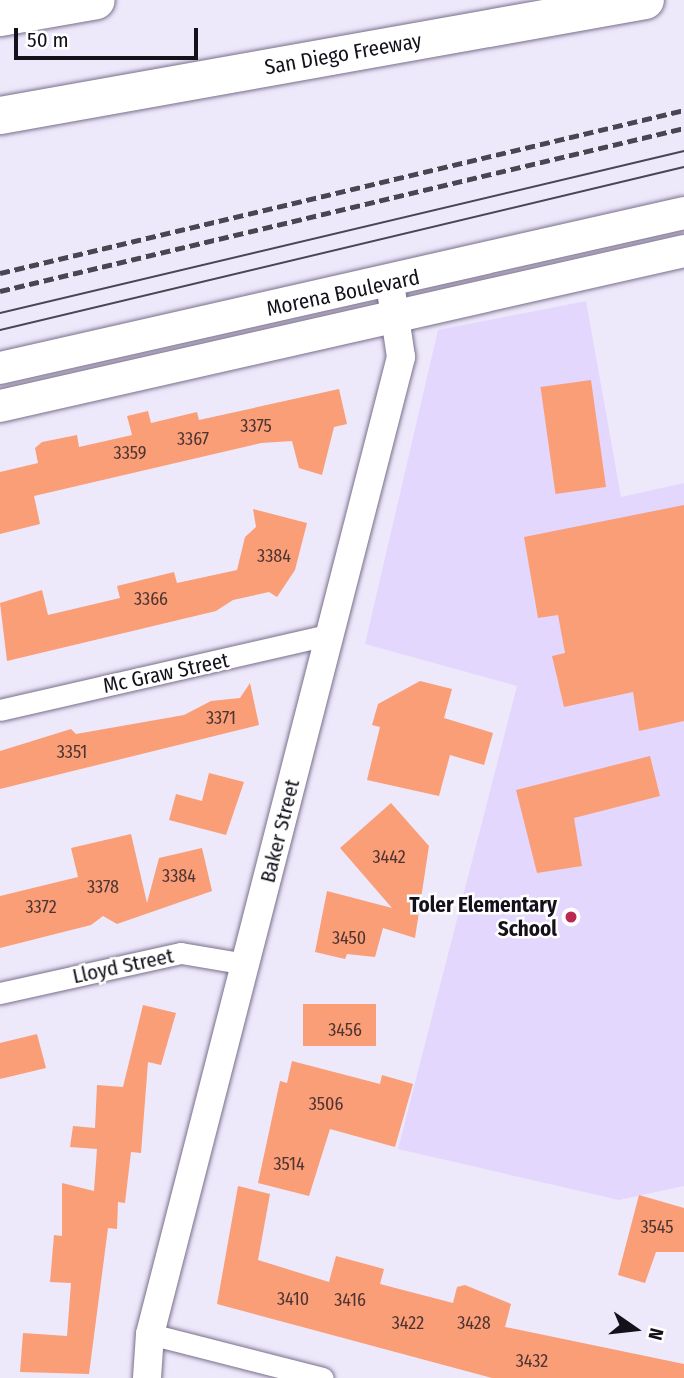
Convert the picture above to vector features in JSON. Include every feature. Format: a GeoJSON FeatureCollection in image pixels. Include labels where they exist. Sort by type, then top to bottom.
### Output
{"type":"FeatureCollection","features":[{"type":"Feature","properties":{"kind":"highway"},"geometry":{"type":"LineString","coordinates":[[0,17],[96,0]]}},
{"type":"Feature","properties":{"kind":"highway","name":"San Diego Freeway"},"geometry":{"type":"LineString","coordinates":[[0,114],[645,0]]}},
{"type":"Feature","properties":{"kind":"main road","name":"Morena Boulevard"},"geometry":{"type":"LineString","coordinates":[[0,368],[390,283],[684,213]]}},
{"type":"Feature","properties":{"kind":"main road","name":"Morena Boulevard"},"geometry":{"type":"LineString","coordinates":[[0,405],[398,319],[684,251]]}},
{"type":"Feature","properties":{"kind":"street","name":"Baker Street"},"geometry":{"type":"LineString","coordinates":[[147,1378],[150,1334],[401,357],[398,319],[390,283]]}},
{"type":"Feature","properties":{"kind":"street","name":"Mc Graw Street"},"geometry":{"type":"LineString","coordinates":[[0,709],[331,634]]}},
{"type":"Feature","properties":{"kind":"street","name":"Lloyd Street"},"geometry":{"type":"LineString","coordinates":[[0,993],[181,953],[246,964]]}},
{"type":"Feature","properties":{"kind":"street"},"geometry":{"type":"LineString","coordinates":[[150,1334],[321,1378]]}},
{"type":"Feature","properties":{"kind":"shaded area","name":"Toler Elementary School"},"geometry":{"type":"Polygon","coordinates":[[[586,301],[621,497],[684,483],[684,1186],[619,1200],[398,1149],[517,686],[365,644],[438,330],[586,301]]]}},
{"type":"Feature","properties":{"kind":"building"},"geometry":{"type":"Polygon","coordinates":[[[591,380],[606,487],[556,494],[540,387],[591,380]]]}},
{"type":"Feature","properties":{"kind":"building"},"geometry":{"type":"Polygon","coordinates":[[[339,389],[347,424],[334,427],[322,475],[299,468],[292,441],[261,443],[34,496],[40,524],[0,534],[0,472],[38,463],[35,448],[42,442],[77,435],[79,447],[132,435],[127,416],[148,411],[151,423],[197,412],[199,420],[339,389]]]}},
{"type":"Feature","properties":{"kind":"building"},"geometry":{"type":"Polygon","coordinates":[[[684,505],[684,721],[639,731],[633,692],[564,707],[552,656],[565,653],[558,615],[538,618],[524,537],[684,505]]]}},
{"type":"Feature","properties":{"kind":"building"},"geometry":{"type":"Polygon","coordinates":[[[253,509],[307,523],[295,570],[277,597],[269,592],[233,600],[216,611],[7,661],[0,603],[42,590],[48,615],[120,598],[117,586],[174,572],[177,583],[237,570],[245,537],[256,527],[253,509]]]}},
{"type":"Feature","properties":{"kind":"building"},"geometry":{"type":"Polygon","coordinates":[[[420,681],[452,689],[444,718],[493,733],[484,765],[450,755],[439,796],[367,780],[380,727],[372,725],[378,704],[420,681]]]}},
{"type":"Feature","properties":{"kind":"building"},"geometry":{"type":"Polygon","coordinates":[[[250,683],[259,725],[0,789],[0,751],[71,729],[76,734],[184,715],[211,701],[240,698],[250,683]]]}},
{"type":"Feature","properties":{"kind":"building"},"geometry":{"type":"Polygon","coordinates":[[[650,756],[660,796],[574,818],[582,866],[537,873],[516,790],[650,756]]]}},
{"type":"Feature","properties":{"kind":"building"},"geometry":{"type":"Polygon","coordinates":[[[209,773],[244,782],[226,835],[169,820],[176,794],[202,801],[209,773]]]}},
{"type":"Feature","properties":{"kind":"building"},"geometry":{"type":"Polygon","coordinates":[[[391,803],[429,846],[415,938],[383,928],[375,957],[347,954],[345,959],[315,952],[327,891],[392,908],[340,848],[391,803]]]}},
{"type":"Feature","properties":{"kind":"building"},"geometry":{"type":"Polygon","coordinates":[[[131,834],[147,903],[159,858],[202,848],[212,891],[117,924],[103,916],[91,925],[0,948],[0,896],[78,877],[71,848],[131,834]]]}},
{"type":"Feature","properties":{"kind":"building"},"geometry":{"type":"Polygon","coordinates":[[[303,1004],[376,1004],[376,1046],[303,1046],[303,1004]]]}},
{"type":"Feature","properties":{"kind":"building"},"geometry":{"type":"Polygon","coordinates":[[[143,1005],[176,1013],[161,1065],[148,1062],[141,1153],[131,1152],[125,1203],[118,1202],[117,1229],[108,1228],[89,1374],[20,1372],[23,1333],[67,1336],[71,1283],[50,1282],[54,1235],[62,1236],[62,1183],[94,1191],[97,1149],[70,1147],[73,1126],[95,1128],[97,1085],[123,1087],[143,1005]]]}},
{"type":"Feature","properties":{"kind":"building"},"geometry":{"type":"Polygon","coordinates":[[[37,1034],[46,1068],[0,1079],[0,1043],[37,1034]]]}},
{"type":"Feature","properties":{"kind":"building"},"geometry":{"type":"Polygon","coordinates":[[[292,1061],[380,1084],[382,1075],[413,1084],[395,1147],[330,1129],[309,1196],[258,1183],[280,1081],[287,1083],[292,1061]]]}},
{"type":"Feature","properties":{"kind":"building"},"geometry":{"type":"Polygon","coordinates":[[[238,1186],[270,1194],[258,1260],[329,1282],[336,1256],[384,1269],[380,1284],[453,1303],[457,1287],[465,1285],[511,1304],[505,1327],[684,1364],[684,1378],[492,1378],[217,1304],[238,1186]]]}},
{"type":"Feature","properties":{"kind":"building"},"geometry":{"type":"Polygon","coordinates":[[[639,1195],[684,1208],[684,1252],[656,1252],[645,1283],[618,1275],[639,1195]]]}},
{"type":"Feature","properties":{"kind":"tram line"},"geometry":{"type":"LineString","coordinates":[[0,313],[684,151]]}},
{"type":"Feature","properties":{"kind":"tram line"},"geometry":{"type":"LineString","coordinates":[[0,330],[684,167]]}},
{"type":"Feature","properties":{"kind":"railway"},"geometry":{"type":"LineString","coordinates":[[0,273],[684,110]]}},
{"type":"Feature","properties":{"kind":"railway"},"geometry":{"type":"LineString","coordinates":[[0,291],[684,128]]}},
{"type":"Feature","properties":{"kind":"place","name":"Toler Elementary School"},"geometry":{"type":"Point","coordinates":[571,917]}}]}
